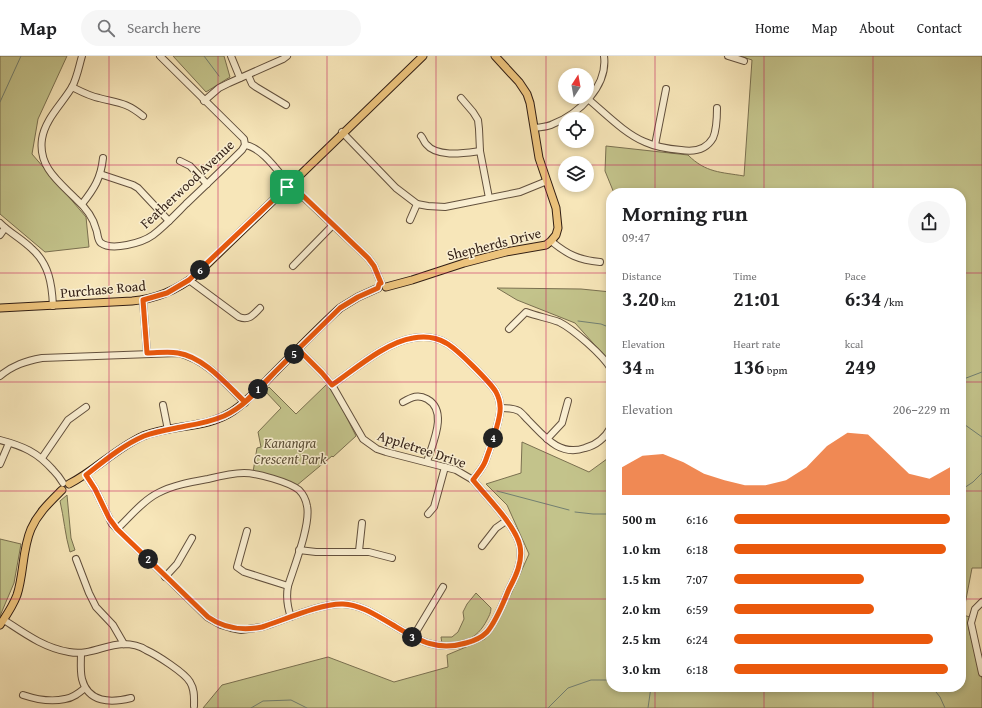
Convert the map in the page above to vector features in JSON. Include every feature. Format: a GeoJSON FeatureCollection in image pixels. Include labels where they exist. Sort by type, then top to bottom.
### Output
{"type":"FeatureCollection","features":[{"type":"Feature","properties":{"kind":"main road","name":"Purchase Road"},"geometry":{"type":"LineString","coordinates":[[0,308],[143,300],[167,293],[189,280],[423,56]]}},
{"type":"Feature","properties":{"kind":"main road","name":"Shepherds Drive"},"geometry":{"type":"LineString","coordinates":[[2,622],[16,596],[31,530],[42,510],[64,485],[86,475],[138,439],[151,434],[216,419],[228,414],[245,402],[340,308],[358,297],[381,286],[412,280],[464,263],[519,249],[540,247],[552,242],[557,232],[556,208],[539,158],[532,108],[527,94],[513,74],[495,56]]}},
{"type":"Feature","properties":{"kind":"street"},"geometry":{"type":"LineString","coordinates":[[82,56],[76,80],[46,125],[42,139],[42,153],[44,162],[53,177],[82,204],[93,189],[100,174],[102,158]]}},
{"type":"Feature","properties":{"kind":"street"},"geometry":{"type":"LineString","coordinates":[[160,56],[244,139],[245,144],[253,146],[262,153],[290,184],[368,258],[374,266],[381,286]]}},
{"type":"Feature","properties":{"kind":"street"},"geometry":{"type":"LineString","coordinates":[[231,56],[240,78]]}},
{"type":"Feature","properties":{"kind":"street"},"geometry":{"type":"LineString","coordinates":[[204,101],[219,88],[287,56]]}},
{"type":"Feature","properties":{"kind":"street"},"geometry":{"type":"LineString","coordinates":[[594,91],[604,68],[604,56]]}},
{"type":"Feature","properties":{"kind":"street"},"geometry":{"type":"LineString","coordinates":[[728,56],[744,61]]}},
{"type":"Feature","properties":{"kind":"street"},"geometry":{"type":"LineString","coordinates":[[248,75],[252,84],[286,105]]}},
{"type":"Feature","properties":{"kind":"street"},"geometry":{"type":"LineString","coordinates":[[72,87],[94,96],[127,104],[143,116]]}},
{"type":"Feature","properties":{"kind":"street"},"geometry":{"type":"LineString","coordinates":[[655,145],[666,89]]}},
{"type":"Feature","properties":{"kind":"street"},"geometry":{"type":"LineString","coordinates":[[461,98],[478,120],[480,129],[480,152],[489,198]]}},
{"type":"Feature","properties":{"kind":"street"},"geometry":{"type":"LineString","coordinates":[[535,128],[552,125],[568,117],[582,104]]}},
{"type":"Feature","properties":{"kind":"street"},"geometry":{"type":"LineString","coordinates":[[594,104],[626,131],[644,142],[664,148],[688,151],[693,151],[706,146],[712,140],[715,133],[717,108]]}},
{"type":"Feature","properties":{"kind":"street"},"geometry":{"type":"LineString","coordinates":[[342,132],[396,188],[417,204],[445,207],[520,192],[547,181]]}},
{"type":"Feature","properties":{"kind":"street"},"geometry":{"type":"LineString","coordinates":[[421,136],[426,144],[433,149],[443,152],[455,154],[480,152]]}},
{"type":"Feature","properties":{"kind":"street","name":"Featherwood Avenue"},"geometry":{"type":"LineString","coordinates":[[82,204],[93,220],[99,241],[108,245],[116,246],[130,244],[152,235],[242,150],[245,144]]}},
{"type":"Feature","properties":{"kind":"street"},"geometry":{"type":"LineString","coordinates":[[180,161],[190,166],[207,184]]}},
{"type":"Feature","properties":{"kind":"street"},"geometry":{"type":"LineString","coordinates":[[100,174],[138,188],[169,220]]}},
{"type":"Feature","properties":{"kind":"street"},"geometry":{"type":"LineString","coordinates":[[410,220],[417,204]]}},
{"type":"Feature","properties":{"kind":"street"},"geometry":{"type":"LineString","coordinates":[[293,266],[333,225]]}},
{"type":"Feature","properties":{"kind":"street"},"geometry":{"type":"LineString","coordinates":[[0,235],[2,226],[32,249],[43,262],[50,277],[53,306]]}},
{"type":"Feature","properties":{"kind":"street"},"geometry":{"type":"LineString","coordinates":[[552,242],[570,255],[587,261],[600,262]]}},
{"type":"Feature","properties":{"kind":"street"},"geometry":{"type":"LineString","coordinates":[[189,280],[244,320],[250,318],[260,308]]}},
{"type":"Feature","properties":{"kind":"street"},"geometry":{"type":"LineString","coordinates":[[143,300],[147,353]]}},
{"type":"Feature","properties":{"kind":"street"},"geometry":{"type":"LineString","coordinates":[[509,329],[526,312],[559,322],[578,334],[606,363]]}},
{"type":"Feature","properties":{"kind":"street"},"geometry":{"type":"LineString","coordinates":[[332,385],[389,346],[412,338],[424,337],[435,338],[445,342],[490,384],[496,392],[501,408],[485,463],[473,480]]}},
{"type":"Feature","properties":{"kind":"street","name":"Appletree Drive"},"geometry":{"type":"LineString","coordinates":[[86,475],[95,489],[109,518],[117,529],[208,617],[221,625],[241,630],[252,630],[335,604],[354,605],[363,608],[413,637],[434,645],[456,646],[481,637],[488,631],[496,619],[516,576],[520,562],[520,546],[518,540],[506,520],[473,480],[464,473],[386,452],[369,445],[363,439],[332,385],[298,349]]}},
{"type":"Feature","properties":{"kind":"street"},"geometry":{"type":"LineString","coordinates":[[0,376],[14,366],[42,358],[178,353],[202,362],[245,402]]}},
{"type":"Feature","properties":{"kind":"street"},"geometry":{"type":"LineString","coordinates":[[404,402],[414,396],[423,396],[431,401],[436,407],[439,415],[438,424],[427,462]]}},
{"type":"Feature","properties":{"kind":"street"},"geometry":{"type":"LineString","coordinates":[[547,438],[562,423],[568,401]]}},
{"type":"Feature","properties":{"kind":"street"},"geometry":{"type":"LineString","coordinates":[[164,405],[168,430]]}},
{"type":"Feature","properties":{"kind":"street"},"geometry":{"type":"LineString","coordinates":[[42,458],[68,420],[86,407]]}},
{"type":"Feature","properties":{"kind":"street"},"geometry":{"type":"LineString","coordinates":[[501,408],[511,408],[520,412],[552,444],[565,450],[580,450],[596,444],[606,435]]}},
{"type":"Feature","properties":{"kind":"street"},"geometry":{"type":"LineString","coordinates":[[0,440],[28,449],[42,458],[64,485]]}},
{"type":"Feature","properties":{"kind":"street"},"geometry":{"type":"LineString","coordinates":[[0,464],[10,443]]}},
{"type":"Feature","properties":{"kind":"street"},"geometry":{"type":"LineString","coordinates":[[428,514],[434,507],[445,467]]}},
{"type":"Feature","properties":{"kind":"street"},"geometry":{"type":"LineString","coordinates":[[117,529],[145,502],[157,493],[172,487],[233,473],[257,475],[292,486],[304,496],[309,513],[286,596],[291,617]]}},
{"type":"Feature","properties":{"kind":"street"},"geometry":{"type":"LineString","coordinates":[[482,546],[496,528],[506,520]]}},
{"type":"Feature","properties":{"kind":"street"},"geometry":{"type":"LineString","coordinates":[[359,551],[362,523]]}},
{"type":"Feature","properties":{"kind":"street"},"geometry":{"type":"LineString","coordinates":[[247,531],[237,567],[244,572],[288,586]]}},
{"type":"Feature","properties":{"kind":"street"},"geometry":{"type":"LineString","coordinates":[[166,577],[177,564],[192,538]]}},
{"type":"Feature","properties":{"kind":"street"},"geometry":{"type":"LineString","coordinates":[[299,550],[316,552],[359,551],[379,554],[392,558]]}},
{"type":"Feature","properties":{"kind":"street"},"geometry":{"type":"LineString","coordinates":[[76,559],[96,607],[113,625],[124,644]]}},
{"type":"Feature","properties":{"kind":"street"},"geometry":{"type":"LineString","coordinates":[[413,637],[443,587]]}},
{"type":"Feature","properties":{"kind":"street"},"geometry":{"type":"LineString","coordinates":[[982,602],[975,609],[972,624],[982,673]]}},
{"type":"Feature","properties":{"kind":"street"},"geometry":{"type":"LineString","coordinates":[[2,622],[50,647],[67,652],[81,653],[124,644],[136,646],[146,650],[185,675],[193,690],[194,706]]}},
{"type":"Feature","properties":{"kind":"street"},"geometry":{"type":"LineString","coordinates":[[81,653],[81,677],[85,688],[101,700],[110,702],[132,698]]}},
{"type":"Feature","properties":{"kind":"street"},"geometry":{"type":"LineString","coordinates":[[23,695],[35,699],[65,700],[74,696],[85,688]]}},
{"type":"Feature","properties":{"kind":"green space"},"geometry":{"type":"Polygon","coordinates":[[[0,56],[67,56],[38,119],[32,154],[86,217],[89,247],[45,252],[0,214],[0,56]]]}},
{"type":"Feature","properties":{"kind":"green space"},"geometry":{"type":"Polygon","coordinates":[[[173,56],[224,56],[230,77],[206,92],[173,56]]]}},
{"type":"Feature","properties":{"kind":"green space"},"geometry":{"type":"Polygon","coordinates":[[[740,56],[982,56],[982,568],[972,568],[966,599],[966,188],[612,188],[605,171],[606,146],[688,155],[701,165],[714,171],[744,176],[752,60],[740,56]]]}},
{"type":"Feature","properties":{"kind":"green space"},"geometry":{"type":"Polygon","coordinates":[[[497,288],[581,289],[606,292],[606,357],[575,323],[517,300],[497,288]]]}},
{"type":"Feature","properties":{"kind":"green space","name":"Kanangra Crescent Park"},"geometry":{"type":"Polygon","coordinates":[[[327,384],[338,400],[356,436],[333,457],[332,456],[296,486],[253,472],[257,448],[261,447],[258,432],[281,408],[265,391],[269,387],[296,414],[327,384]]]}},
{"type":"Feature","properties":{"kind":"green space"},"geometry":{"type":"Polygon","coordinates":[[[522,442],[589,472],[606,460],[606,692],[966,692],[966,616],[970,617],[968,623],[970,634],[982,679],[982,708],[203,708],[222,685],[328,657],[394,682],[448,667],[447,655],[485,639],[511,594],[529,554],[507,505],[486,484],[521,473],[522,442]]]}},
{"type":"Feature","properties":{"kind":"green space"},"geometry":{"type":"Polygon","coordinates":[[[67,495],[71,538],[75,550],[70,552],[60,501],[67,495]]]}},
{"type":"Feature","properties":{"kind":"green space"},"geometry":{"type":"Polygon","coordinates":[[[0,539],[21,544],[14,583],[0,616],[0,539]]]}},
{"type":"Feature","properties":{"kind":"green space"},"geometry":{"type":"Polygon","coordinates":[[[476,593],[491,608],[490,614],[483,627],[468,639],[442,644],[441,637],[452,637],[458,632],[464,619],[463,612],[467,604],[476,593]]]}},
{"type":"Feature","properties":{"kind":"waterway"},"geometry":{"type":"LineString","coordinates":[[0,102],[21,56]]}},
{"type":"Feature","properties":{"kind":"waterway"},"geometry":{"type":"LineString","coordinates":[[204,56],[219,76]]}},
{"type":"Feature","properties":{"kind":"waterway"},"geometry":{"type":"LineString","coordinates":[[578,321],[606,326]]}},
{"type":"Feature","properties":{"kind":"waterway"},"geometry":{"type":"LineString","coordinates":[[966,378],[982,372]]}},
{"type":"Feature","properties":{"kind":"waterway"},"geometry":{"type":"LineString","coordinates":[[966,426],[982,437]]}},
{"type":"Feature","properties":{"kind":"waterway"},"geometry":{"type":"LineString","coordinates":[[966,487],[982,473]]}},
{"type":"Feature","properties":{"kind":"waterway"},"geometry":{"type":"LineString","coordinates":[[497,491],[569,510]]}},
{"type":"Feature","properties":{"kind":"waterway"},"geometry":{"type":"LineString","coordinates":[[575,512],[606,514]]}},
{"type":"Feature","properties":{"kind":"waterway"},"geometry":{"type":"LineString","coordinates":[[548,708],[568,688],[591,680],[606,680]]}},
{"type":"Feature","properties":{"kind":"waterway"},"geometry":{"type":"LineString","coordinates":[[648,708],[650,692]]}},
{"type":"Feature","properties":{"kind":"waterway"},"geometry":{"type":"LineString","coordinates":[[936,692],[945,708]]}},
{"type":"Feature","properties":{"kind":"waterway"},"geometry":{"type":"LineString","coordinates":[[251,708],[263,701],[291,700],[307,708]]}},
{"type":"Feature","properties":{"kind":"route"},"geometry":{"type":"LineString","coordinates":[[287,187],[196,275],[178,288],[143,300],[147,353],[178,353],[202,362],[245,402],[275,372],[292,356],[298,349],[332,385],[389,346],[400,341],[412,338],[435,338],[452,347],[490,384],[496,392],[501,408],[499,418],[485,463],[473,480],[506,520],[520,546],[520,562],[516,576],[496,619],[488,631],[481,637],[471,642],[445,647],[434,645],[413,637],[363,608],[344,604],[325,606],[252,630],[231,628],[214,622],[193,604],[112,524],[95,489],[86,475],[117,452],[144,436],[210,421],[223,417],[233,411],[245,402],[251,397],[267,380],[275,372],[298,349],[340,308],[358,297],[378,288],[379,284],[381,283],[374,266],[368,258],[298,191],[294,188],[290,189],[287,187]]}}]}
